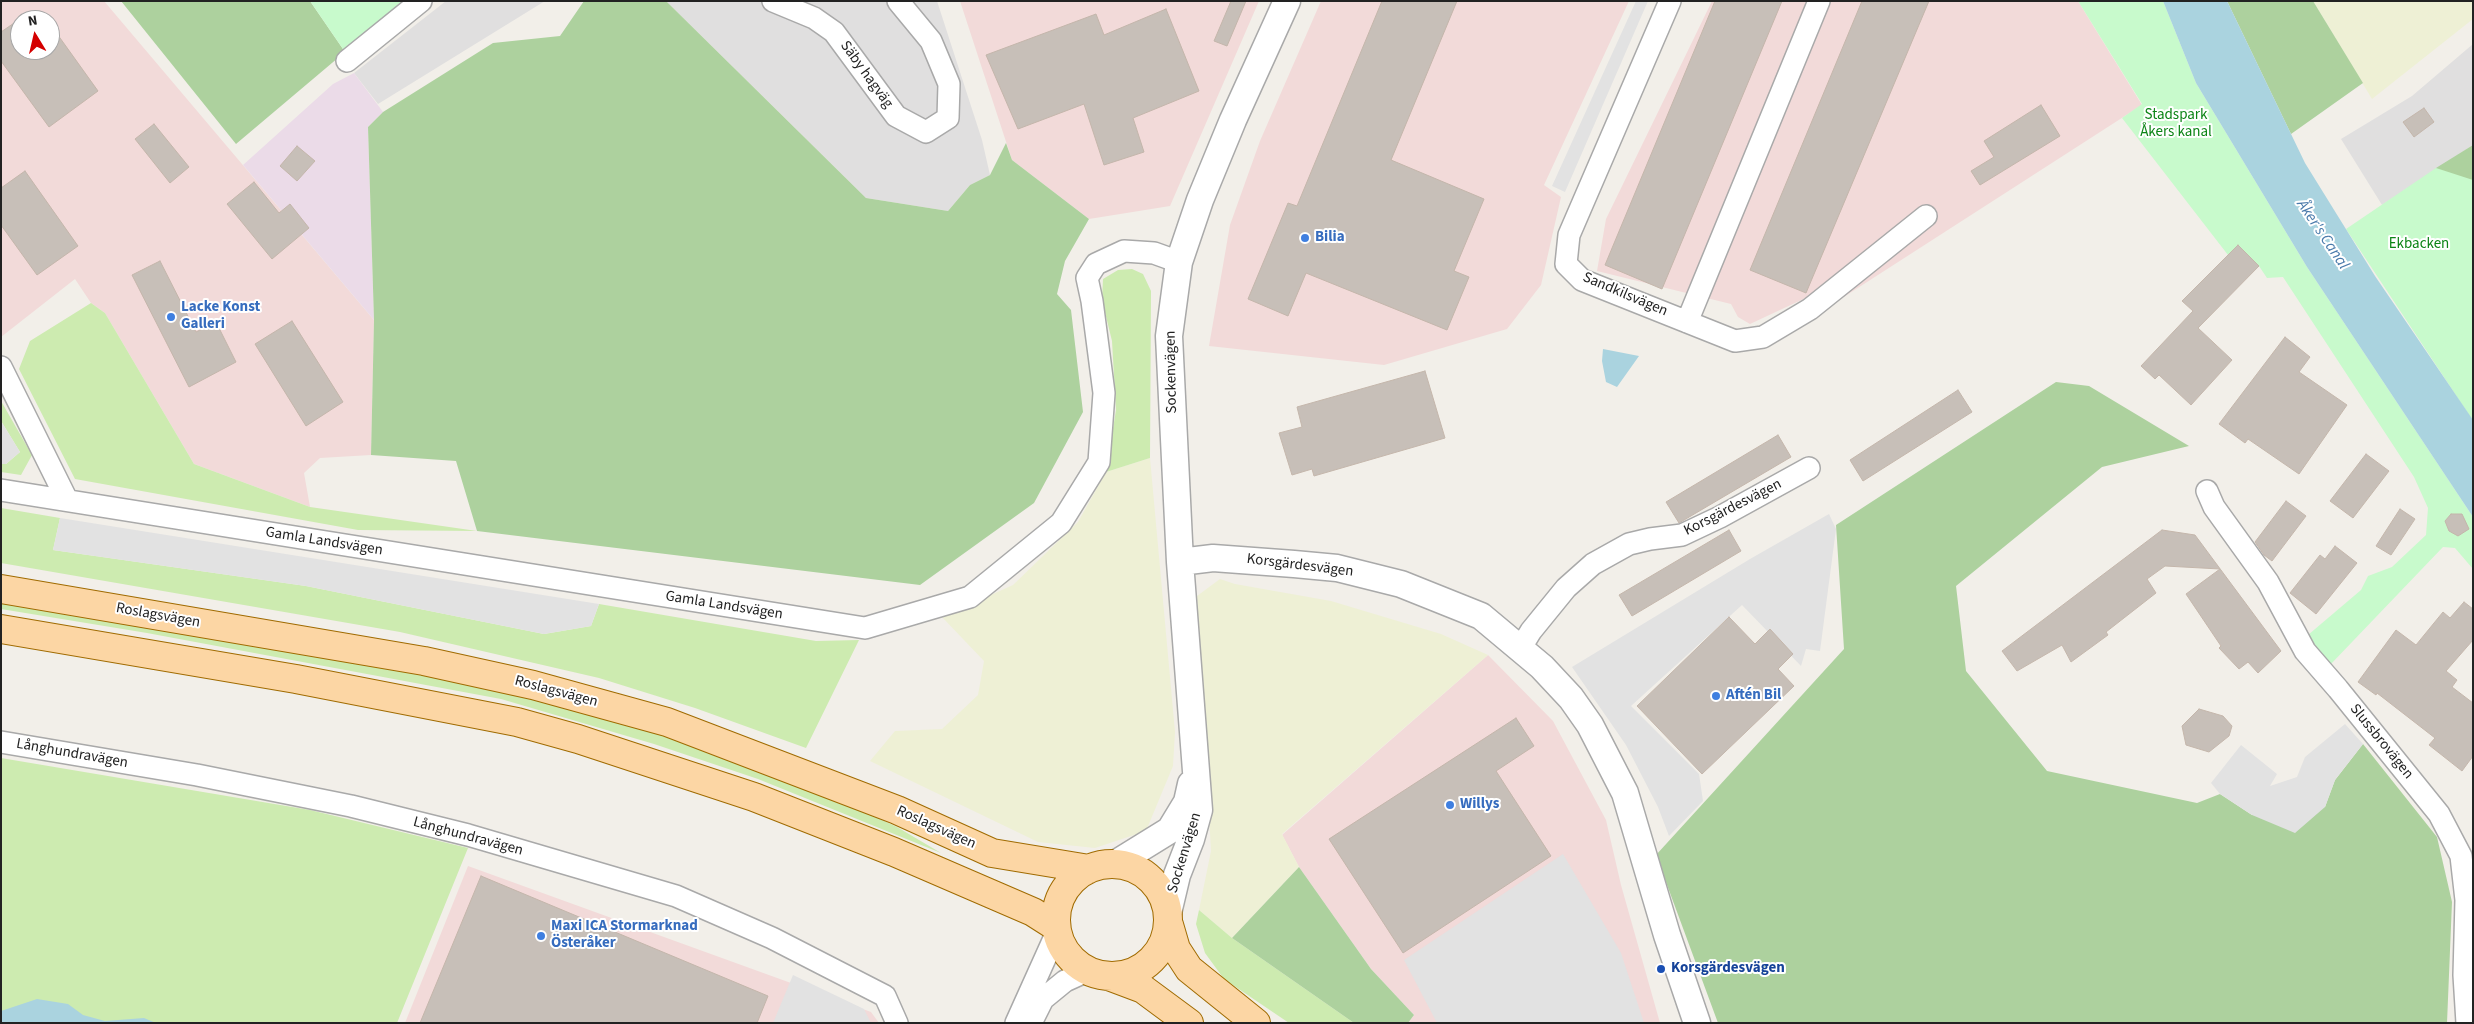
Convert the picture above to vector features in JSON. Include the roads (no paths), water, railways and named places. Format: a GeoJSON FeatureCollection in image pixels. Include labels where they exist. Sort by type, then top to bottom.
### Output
{"type":"FeatureCollection","features":[{"type":"Feature","properties":{"kind":"main road","name":"Roslagsvägen"},"geometry":{"type":"LineString","coordinates":[[1,589],[424,661],[533,685],[667,722],[896,810],[992,853],[1102,866]]}},
{"type":"Feature","properties":{"kind":"main road"},"geometry":{"type":"LineString","coordinates":[[1,629],[296,679],[517,722],[638,757],[763,800],[1034,912],[1056,929],[1067,955],[1099,974],[1143,989],[1189,1023]]}},
{"type":"Feature","properties":{"kind":"main road"},"geometry":{"type":"LineString","coordinates":[[1056,929],[1061,896],[1078,875],[1102,866],[1140,871],[1151,879],[1166,901],[1176,949],[1189,969],[1256,1023]]}},
{"type":"Feature","properties":{"kind":"main road"},"geometry":{"type":"LineString","coordinates":[[1099,974],[1135,972],[1155,958],[1164,942],[1169,919]]}},
{"type":"Feature","properties":{"kind":"street"},"geometry":{"type":"LineString","coordinates":[[347,61],[421,1]]}},
{"type":"Feature","properties":{"kind":"street","name":"Säby hagväg"},"geometry":{"type":"LineString","coordinates":[[773,1],[814,18],[834,32],[896,116],[926,132],[948,118],[949,84],[931,41],[898,1]]}},
{"type":"Feature","properties":{"kind":"street","name":"Sockenvägen"},"geometry":{"type":"LineString","coordinates":[[1169,919],[1177,875],[1191,839],[1199,810],[1180,562],[1169,336],[1179,262],[1206,184],[1287,1]]}},
{"type":"Feature","properties":{"kind":"street","name":"Sandkilsvägen"},"geometry":{"type":"LineString","coordinates":[[1670,1],[1569,235],[1566,264],[1582,280],[1735,341],[1764,337],[1810,309],[1926,216]]}},
{"type":"Feature","properties":{"kind":"street"},"geometry":{"type":"LineString","coordinates":[[1687,322],[1819,1]]}},
{"type":"Feature","properties":{"kind":"street","name":"Gamla Landsvägen"},"geometry":{"type":"LineString","coordinates":[[1,490],[865,628],[970,597],[1061,523],[1099,462],[1104,393],[1092,301],[1087,278],[1096,264],[1124,251],[1154,254],[1179,262]]}},
{"type":"Feature","properties":{"kind":"street"},"geometry":{"type":"LineString","coordinates":[[1,367],[67,500]]}},
{"type":"Feature","properties":{"kind":"street","name":"Korsgärdesvägen"},"geometry":{"type":"LineString","coordinates":[[1520,649],[1531,631],[1560,595],[1593,564],[1629,544],[1650,538],[1682,535],[1720,517],[1809,468]]}},
{"type":"Feature","properties":{"kind":"street","name":"Slussbrovägen"},"geometry":{"type":"LineString","coordinates":[[2207,492],[2214,507],[2268,582],[2305,651],[2439,814],[2461,856],[2466,900],[2464,975],[2467,1023]]}},
{"type":"Feature","properties":{"kind":"street","name":"Korsgärdesvägen"},"geometry":{"type":"LineString","coordinates":[[1180,562],[1213,558],[1337,568],[1401,584],[1481,616],[1520,649],[1571,698],[1590,725],[1625,793],[1667,935],[1697,1023]]}},
{"type":"Feature","properties":{"kind":"street","name":"Långhundravägen"},"geometry":{"type":"LineString","coordinates":[[1,742],[197,775],[351,806],[468,835],[676,896],[772,938],[885,996],[898,1023]]}},
{"type":"Feature","properties":{"kind":"street","name":"Sockenvägen"},"geometry":{"type":"LineString","coordinates":[[1102,866],[1170,830],[1186,802],[1196,764]]}},
{"type":"Feature","properties":{"kind":"street"},"geometry":{"type":"LineString","coordinates":[[1016,1023],[1056,929]]}},
{"type":"Feature","properties":{"kind":"street"},"geometry":{"type":"LineString","coordinates":[[1031,1023],[1043,999],[1065,981],[1099,974]]}},
{"type":"Feature","properties":{"kind":"water","name":"Åker's Canal"},"geometry":{"type":"Polygon","coordinates":[[[2163,1],[2227,1],[2305,163],[2375,276],[2473,420],[2473,517],[2307,267],[2196,83],[2163,1]]]}},
{"type":"Feature","properties":{"kind":"water"},"geometry":{"type":"Polygon","coordinates":[[[1603,349],[1639,356],[1617,387],[1606,382],[1602,361],[1603,349]]]}},
{"type":"Feature","properties":{"kind":"water"},"geometry":{"type":"Polygon","coordinates":[[[37,999],[68,1004],[83,1015],[105,1021],[144,1018],[156,1023],[1,1023],[1,1011],[37,999]]]}},
{"type":"Feature","properties":{"kind":"place","name":"Bilia"},"geometry":{"type":"Point","coordinates":[1305,238]}},
{"type":"Feature","properties":{"kind":"place","name":"Lacke Konst Galleri"},"geometry":{"type":"Point","coordinates":[171,317]}},
{"type":"Feature","properties":{"kind":"place","name":"Aftén Bil"},"geometry":{"type":"Point","coordinates":[1716,696]}},
{"type":"Feature","properties":{"kind":"place","name":"Willys"},"geometry":{"type":"Point","coordinates":[1450,805]}},
{"type":"Feature","properties":{"kind":"place","name":"Maxi ICA Stormarknad Österåker"},"geometry":{"type":"Point","coordinates":[541,936]}},
{"type":"Feature","properties":{"kind":"place","name":"Korsgärdesvägen"},"geometry":{"type":"Point","coordinates":[1661,969]}},
{"type":"Feature","properties":{"kind":"park label","name":"Stadspark Åkers kanal"},"geometry":{"type":"Point","coordinates":[2176,124]}},
{"type":"Feature","properties":{"kind":"park label","name":"Ekbacken"},"geometry":{"type":"Point","coordinates":[2419,245]}}]}
